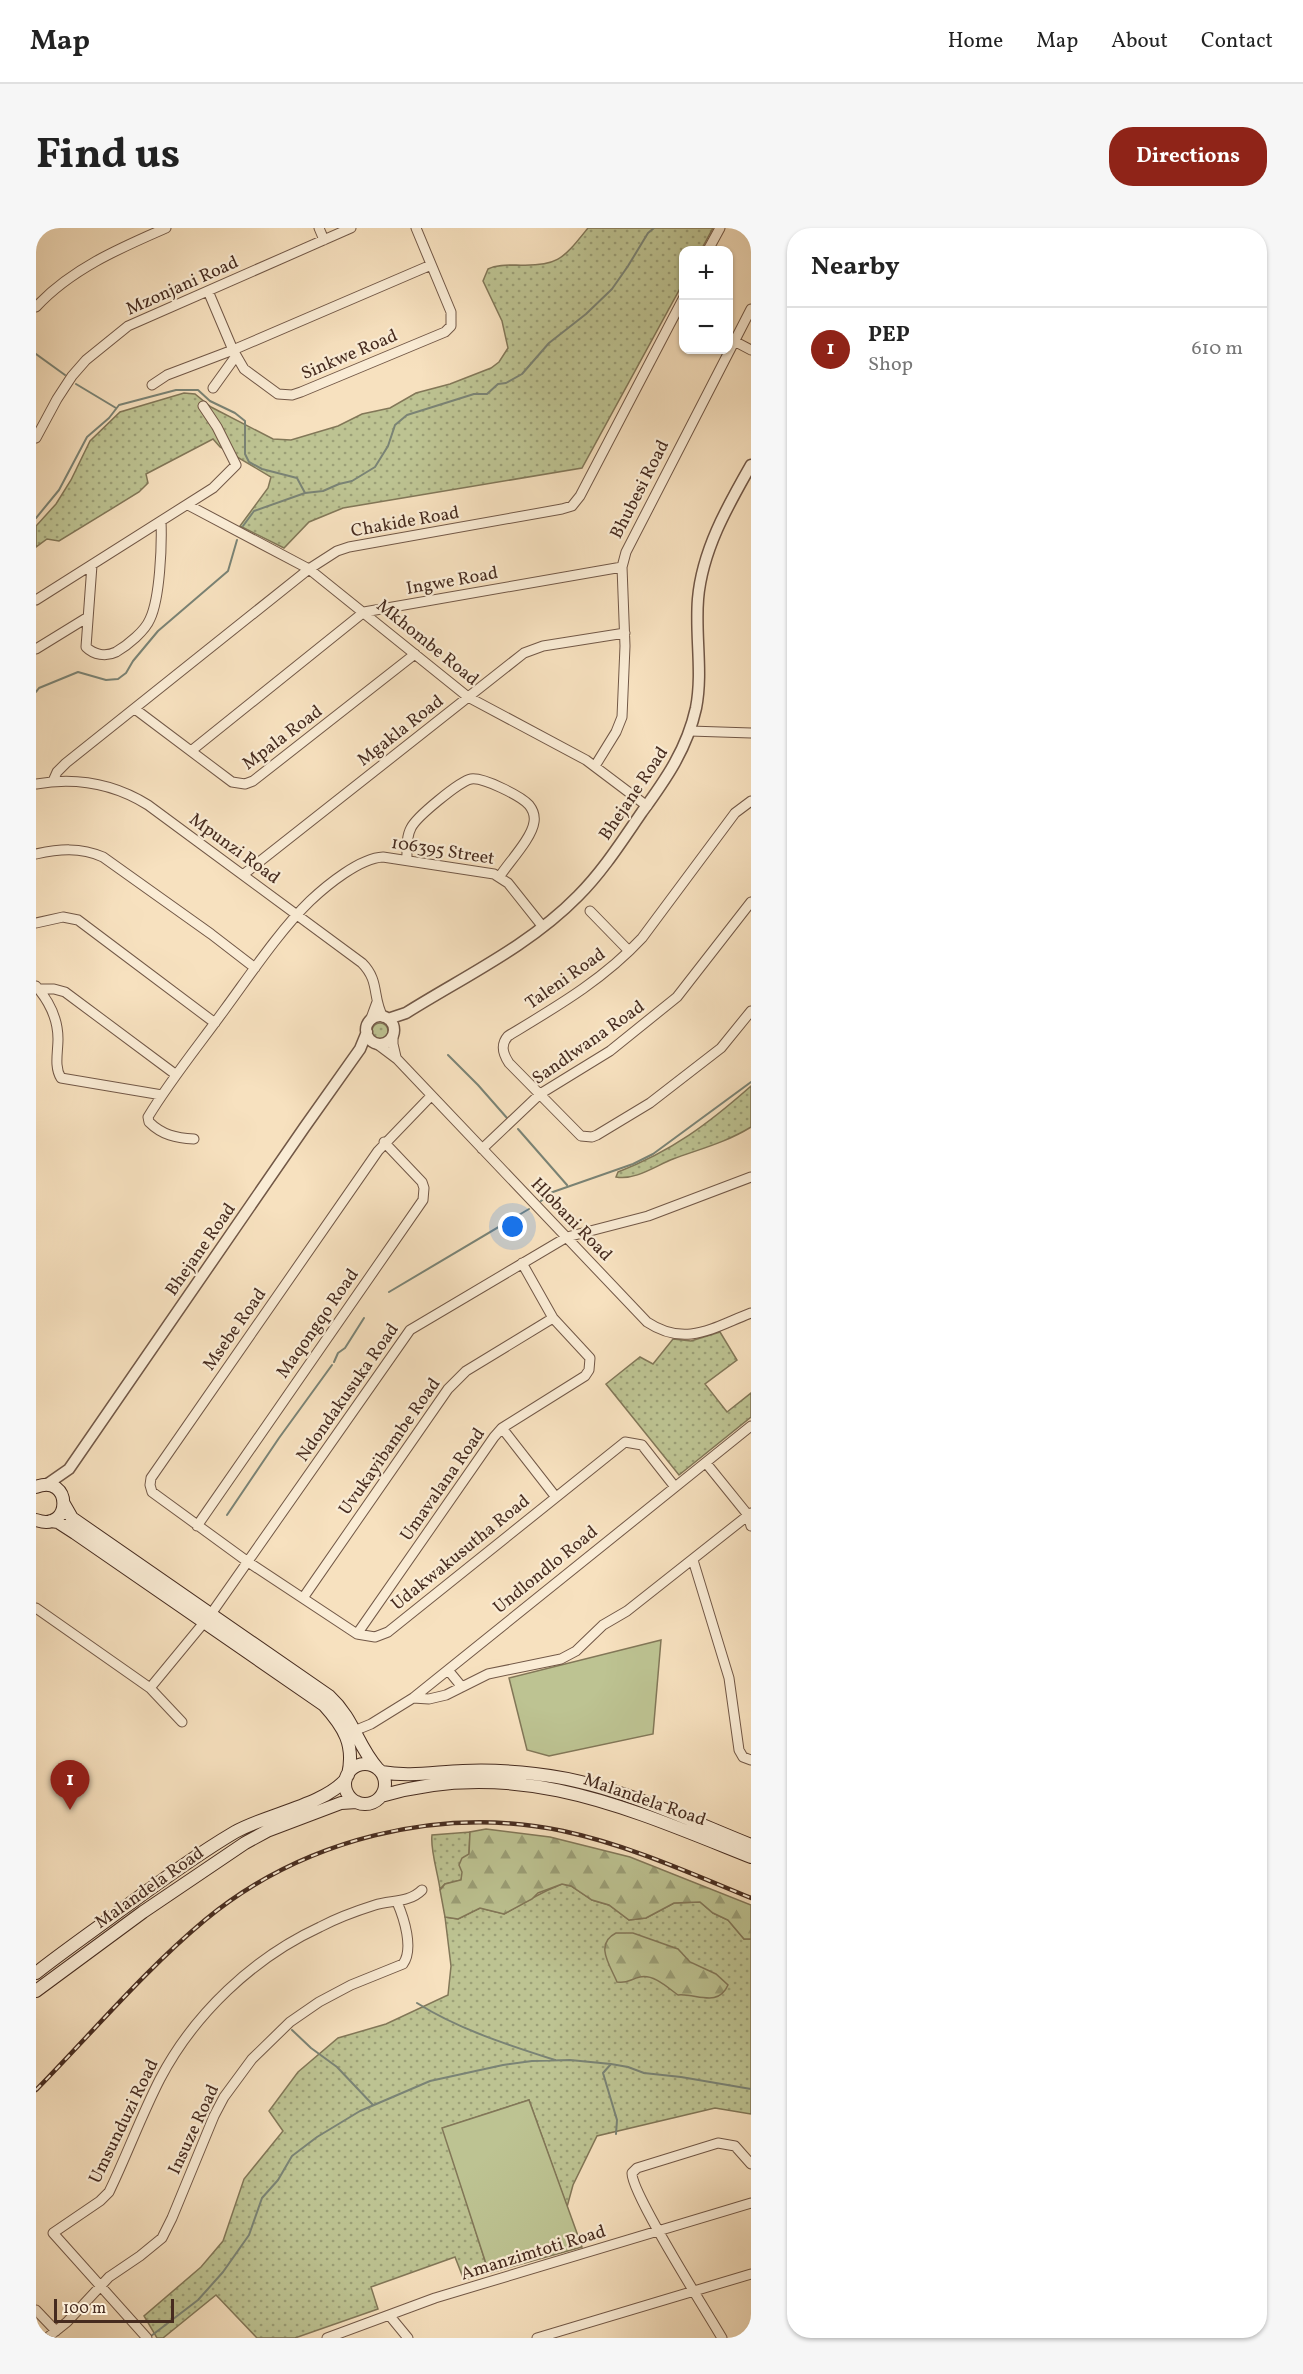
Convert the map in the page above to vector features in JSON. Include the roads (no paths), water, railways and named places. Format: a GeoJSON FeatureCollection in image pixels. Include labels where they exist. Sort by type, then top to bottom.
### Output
{"type":"FeatureCollection","features":[{"type":"Feature","properties":{"kind":"main road"},"geometry":{"type":"LineString","coordinates":[[40,1485],[58,1490],[72,1518],[324,1705],[351,1732],[366,1756],[379,1771],[385,1786],[381,1796],[373,1803],[357,1802],[347,1793],[351,1732]]}},
{"type":"Feature","properties":{"kind":"main road"},"geometry":{"type":"LineString","coordinates":[[42,1522],[58,1516],[63,1500]]}},
{"type":"Feature","properties":{"kind":"main road"},"geometry":{"type":"LineString","coordinates":[[42,1522],[65,1527],[208,1619]]}},
{"type":"Feature","properties":{"kind":"main road"},"geometry":{"type":"LineString","coordinates":[[347,1777],[354,1768],[361,1765],[370,1765],[379,1771]]}},
{"type":"Feature","properties":{"kind":"main road","name":"Malandela Road"},"geometry":{"type":"LineString","coordinates":[[379,1771],[403,1776],[505,1771],[559,1777],[627,1796],[751,1845]]}},
{"type":"Feature","properties":{"kind":"main road","name":"Malandela Road"},"geometry":{"type":"LineString","coordinates":[[36,1973],[135,1900],[236,1832],[260,1820],[327,1795],[339,1788],[347,1777]]}},
{"type":"Feature","properties":{"kind":"main road","name":"Malandela Road"},"geometry":{"type":"LineString","coordinates":[[381,1796],[420,1786],[445,1783],[488,1782],[539,1786],[606,1801],[751,1857]]}},
{"type":"Feature","properties":{"kind":"main road","name":"Malandela Road"},"geometry":{"type":"LineString","coordinates":[[36,1990],[143,1912],[245,1842],[267,1831],[341,1803],[357,1802]]}},
{"type":"Feature","properties":{"kind":"street"},"geometry":{"type":"LineString","coordinates":[[36,307],[62,283],[94,262],[166,228]]}},
{"type":"Feature","properties":{"kind":"street"},"geometry":{"type":"LineString","coordinates":[[319,228],[324,240]]}},
{"type":"Feature","properties":{"kind":"street","name":"Mzonjani Road"},"geometry":{"type":"LineString","coordinates":[[36,438],[64,387],[86,360],[105,343],[140,320],[351,228]]}},
{"type":"Feature","properties":{"kind":"street","name":"Sinkwe Road"},"geometry":{"type":"LineString","coordinates":[[208,291],[234,353],[244,369],[272,391],[292,395],[445,332],[451,326],[453,319],[416,228]]}},
{"type":"Feature","properties":{"kind":"street"},"geometry":{"type":"LineString","coordinates":[[710,246],[720,228]]}},
{"type":"Feature","properties":{"kind":"street"},"geometry":{"type":"LineString","coordinates":[[152,385],[166,375],[234,353],[431,265]]}},
{"type":"Feature","properties":{"kind":"street","name":"Chakide Road"},"geometry":{"type":"LineString","coordinates":[[53,781],[57,772],[66,763],[309,569],[338,551],[562,510],[572,506],[580,496],[682,300]]}},
{"type":"Feature","properties":{"kind":"street","name":"Bhubesi Road"},"geometry":{"type":"LineString","coordinates":[[595,766],[616,732],[622,717],[625,633],[622,567],[626,552],[751,309]]}},
{"type":"Feature","properties":{"kind":"street"},"geometry":{"type":"LineString","coordinates":[[734,341],[751,350]]}},
{"type":"Feature","properties":{"kind":"street"},"geometry":{"type":"LineString","coordinates":[[213,388],[234,353]]}},
{"type":"Feature","properties":{"kind":"street"},"geometry":{"type":"LineString","coordinates":[[36,600],[188,505],[220,483],[236,465],[217,427],[203,406]]}},
{"type":"Feature","properties":{"kind":"street","name":"Bhejane Road"},"geometry":{"type":"LineString","coordinates":[[390,1025],[405,1013],[504,954],[543,927],[590,882],[666,780],[690,731],[699,689],[698,600],[704,568],[723,518],[751,465]]}},
{"type":"Feature","properties":{"kind":"street","name":"Mkhombe Road"},"geometry":{"type":"LineString","coordinates":[[188,505],[309,569],[468,698],[595,766],[647,806]]}},
{"type":"Feature","properties":{"kind":"street"},"geometry":{"type":"LineString","coordinates":[[92,565],[86,647],[91,652],[113,654],[149,622],[155,601],[162,538],[161,521]]}},
{"type":"Feature","properties":{"kind":"street","name":"Ingwe Road"},"geometry":{"type":"LineString","coordinates":[[191,751],[364,612],[622,567]]}},
{"type":"Feature","properties":{"kind":"street"},"geometry":{"type":"LineString","coordinates":[[36,649],[88,617]]}},
{"type":"Feature","properties":{"kind":"street","name":"Mgakla Road"},"geometry":{"type":"LineString","coordinates":[[244,874],[516,659],[543,646],[625,633]]}},
{"type":"Feature","properties":{"kind":"street","name":"Mpala Road"},"geometry":{"type":"LineString","coordinates":[[135,709],[232,782],[250,783],[416,654]]}},
{"type":"Feature","properties":{"kind":"street"},"geometry":{"type":"LineString","coordinates":[[690,731],[751,733]]}},
{"type":"Feature","properties":{"kind":"street"},"geometry":{"type":"LineString","coordinates":[[407,860],[409,833],[416,821],[464,782],[480,779],[525,802],[535,817],[529,835],[500,876]]}},
{"type":"Feature","properties":{"kind":"street","name":"Mpunzi Road"},"geometry":{"type":"LineString","coordinates":[[36,784],[53,781],[100,784],[134,796],[244,874],[369,971],[374,980],[377,1002],[390,1025]]}},
{"type":"Feature","properties":{"kind":"street","name":"Taleni Road"},"geometry":{"type":"LineString","coordinates":[[540,1094],[504,1055],[505,1040],[586,988],[629,951],[642,938],[735,813],[751,801]]}},
{"type":"Feature","properties":{"kind":"street"},"geometry":{"type":"LineString","coordinates":[[36,854],[72,849],[103,857],[255,968]]}},
{"type":"Feature","properties":{"kind":"street","name":"106395 Street"},"geometry":{"type":"LineString","coordinates":[[194,1139],[171,1137],[153,1126],[148,1117],[175,1074],[298,915],[318,895],[368,860],[383,857],[485,871],[500,876],[543,927]]}},
{"type":"Feature","properties":{"kind":"street","name":"Sandlwana Road"},"geometry":{"type":"LineString","coordinates":[[482,1149],[540,1094],[610,1051],[677,997],[751,902]]}},
{"type":"Feature","properties":{"kind":"street"},"geometry":{"type":"LineString","coordinates":[[590,911],[629,951]]}},
{"type":"Feature","properties":{"kind":"street"},"geometry":{"type":"LineString","coordinates":[[36,923],[63,917],[78,920],[215,1023]]}},
{"type":"Feature","properties":{"kind":"street"},"geometry":{"type":"LineString","coordinates":[[37,988],[56,1020],[59,1075],[64,1079],[162,1095]]}},
{"type":"Feature","properties":{"kind":"street"},"geometry":{"type":"LineString","coordinates":[[37,988],[54,988],[65,992],[175,1074]]}},
{"type":"Feature","properties":{"kind":"street"},"geometry":{"type":"LineString","coordinates":[[376,1043],[369,1038],[369,1027],[377,1002]]}},
{"type":"Feature","properties":{"kind":"street"},"geometry":{"type":"LineString","coordinates":[[540,1094],[581,1136],[597,1136],[650,1103],[722,1048],[751,1011]]}},
{"type":"Feature","properties":{"kind":"street"},"geometry":{"type":"LineString","coordinates":[[369,1027],[376,1017],[390,1025]]}},
{"type":"Feature","properties":{"kind":"street"},"geometry":{"type":"LineString","coordinates":[[360,1049],[387,1042],[390,1025]]}},
{"type":"Feature","properties":{"kind":"street"},"geometry":{"type":"LineString","coordinates":[[390,1025],[397,1059]]}},
{"type":"Feature","properties":{"kind":"street","name":"Bhejane Road"},"geometry":{"type":"LineString","coordinates":[[63,1500],[69,1469],[303,1128],[360,1049],[369,1027]]}},
{"type":"Feature","properties":{"kind":"street","name":"Hlobani Road"},"geometry":{"type":"LineString","coordinates":[[376,1043],[397,1059],[430,1097],[647,1322],[663,1331],[686,1335],[704,1332],[751,1313]]}},
{"type":"Feature","properties":{"kind":"street","name":"Msebe Road"},"geometry":{"type":"LineString","coordinates":[[248,1562],[152,1492],[151,1478],[384,1142],[430,1097]]}},
{"type":"Feature","properties":{"kind":"street","name":"Maqongqo Road"},"geometry":{"type":"LineString","coordinates":[[197,1526],[423,1200],[422,1182],[384,1142]]}},
{"type":"Feature","properties":{"kind":"street","name":"Ndondakusuka Road"},"geometry":{"type":"LineString","coordinates":[[150,1688],[208,1619],[404,1336],[417,1324],[567,1237],[648,1216],[751,1178]]}},
{"type":"Feature","properties":{"kind":"street","name":"Umavalana Road"},"geometry":{"type":"LineString","coordinates":[[357,1634],[502,1428],[585,1376],[589,1370],[590,1358],[554,1318],[522,1263]]}},
{"type":"Feature","properties":{"kind":"street","name":"Uvukayibambe Road"},"geometry":{"type":"LineString","coordinates":[[303,1598],[448,1389],[466,1371],[554,1318]]}},
{"type":"Feature","properties":{"kind":"street","name":"Undlondlo Road"},"geometry":{"type":"LineString","coordinates":[[351,1732],[371,1724],[413,1698],[751,1426]]}},
{"type":"Feature","properties":{"kind":"street"},"geometry":{"type":"LineString","coordinates":[[502,1428],[555,1496]]}},
{"type":"Feature","properties":{"kind":"street","name":"Udakwakusutha Road"},"geometry":{"type":"LineString","coordinates":[[357,1634],[375,1637],[388,1632],[625,1442],[630,1441],[642,1445],[675,1487]]}},
{"type":"Feature","properties":{"kind":"street"},"geometry":{"type":"LineString","coordinates":[[706,1463],[749,1514],[751,1526]]}},
{"type":"Feature","properties":{"kind":"street","name":"Bhejane Road"},"geometry":{"type":"LineString","coordinates":[[40,1485],[69,1469]]}},
{"type":"Feature","properties":{"kind":"street"},"geometry":{"type":"LineString","coordinates":[[413,1698],[429,1699],[500,1670],[561,1659],[583,1647],[603,1625],[627,1611],[749,1514]]}},
{"type":"Feature","properties":{"kind":"street"},"geometry":{"type":"LineString","coordinates":[[693,1560],[729,1678],[739,1750],[743,1757],[751,1760]]}},
{"type":"Feature","properties":{"kind":"street"},"geometry":{"type":"LineString","coordinates":[[248,1562],[357,1634]]}},
{"type":"Feature","properties":{"kind":"street"},"geometry":{"type":"LineString","coordinates":[[36,1608],[150,1688],[182,1722]]}},
{"type":"Feature","properties":{"kind":"street"},"geometry":{"type":"LineString","coordinates":[[448,1670],[462,1687]]}},
{"type":"Feature","properties":{"kind":"street","name":"Umsunduzi Road"},"geometry":{"type":"LineString","coordinates":[[147,2338],[53,2233],[100,2201],[109,2192],[159,2081],[176,2051],[224,1994],[266,1958],[320,1927],[365,1908],[397,1902],[417,1895],[422,1890]]}},
{"type":"Feature","properties":{"kind":"street","name":"Insuze Road"},"geometry":{"type":"LineString","coordinates":[[99,2286],[154,2245],[166,2232],[213,2116],[252,2059],[290,2022],[319,2002],[351,1985],[403,1964],[407,1959],[408,1948],[402,1913],[397,1902]]}},
{"type":"Feature","properties":{"kind":"street"},"geometry":{"type":"LineString","coordinates":[[722,2338],[659,2231],[632,2179],[632,2173],[637,2168],[718,2143],[735,2146],[751,2164]]}},
{"type":"Feature","properties":{"kind":"street","name":"Amanzimtoti Road"},"geometry":{"type":"LineString","coordinates":[[327,2338],[435,2298],[751,2203]]}},
{"type":"Feature","properties":{"kind":"street"},"geometry":{"type":"LineString","coordinates":[[537,2338],[751,2274]]}},
{"type":"Feature","properties":{"kind":"street"},"geometry":{"type":"LineString","coordinates":[[47,2338],[92,2297],[99,2286]]}},
{"type":"Feature","properties":{"kind":"street"},"geometry":{"type":"LineString","coordinates":[[36,2310],[56,2331]]}},
{"type":"Feature","properties":{"kind":"street"},"geometry":{"type":"LineString","coordinates":[[389,2316],[408,2338]]}},
{"type":"Feature","properties":{"kind":"waterway"},"geometry":{"type":"LineString","coordinates":[[36,518],[59,490],[87,437],[109,418],[119,405],[176,390],[198,390],[210,401],[235,413],[245,421],[245,454],[249,462],[262,469],[297,478],[305,493],[323,491],[352,481],[375,467],[388,446],[395,425],[407,415],[474,394],[487,394],[498,384],[506,383],[522,374],[549,343],[586,314],[612,289],[648,233],[654,228]]}},
{"type":"Feature","properties":{"kind":"waterway"},"geometry":{"type":"LineString","coordinates":[[36,354],[65,375]]}},
{"type":"Feature","properties":{"kind":"waterway"},"geometry":{"type":"LineString","coordinates":[[76,384],[116,408]]}},
{"type":"Feature","properties":{"kind":"waterway"},"geometry":{"type":"LineString","coordinates":[[243,526],[254,511],[305,493]]}},
{"type":"Feature","properties":{"kind":"waterway"},"geometry":{"type":"LineString","coordinates":[[36,692],[39,688],[78,672],[106,680],[118,679],[126,673],[158,631],[228,571],[237,540]]}},
{"type":"Feature","properties":{"kind":"waterway"},"geometry":{"type":"LineString","coordinates":[[448,1055],[507,1118]]}},
{"type":"Feature","properties":{"kind":"waterway"},"geometry":{"type":"LineString","coordinates":[[541,1201],[550,1193],[633,1164],[653,1154],[751,1082]]}},
{"type":"Feature","properties":{"kind":"waterway"},"geometry":{"type":"LineString","coordinates":[[518,1129],[567,1185]]}},
{"type":"Feature","properties":{"kind":"waterway"},"geometry":{"type":"LineString","coordinates":[[389,1292],[529,1209]]}},
{"type":"Feature","properties":{"kind":"waterway"},"geometry":{"type":"LineString","coordinates":[[334,1362],[364,1318]]}},
{"type":"Feature","properties":{"kind":"waterway"},"geometry":{"type":"LineString","coordinates":[[227,1515],[332,1365]]}},
{"type":"Feature","properties":{"kind":"waterway"},"geometry":{"type":"LineString","coordinates":[[417,2003],[466,2029],[555,2060]]}},
{"type":"Feature","properties":{"kind":"waterway"},"geometry":{"type":"LineString","coordinates":[[292,2030],[311,2048],[337,2067],[373,2105]]}},
{"type":"Feature","properties":{"kind":"waterway"},"geometry":{"type":"LineString","coordinates":[[151,2336],[198,2300],[223,2272],[249,2235],[262,2198],[278,2180],[292,2156],[317,2137],[360,2111],[430,2081],[503,2065],[532,2061],[570,2060],[611,2064],[644,2073],[751,2089]]}},
{"type":"Feature","properties":{"kind":"waterway"},"geometry":{"type":"LineString","coordinates":[[611,2064],[603,2073],[617,2120],[616,2134]]}},
{"type":"Feature","properties":{"kind":"railway"},"geometry":{"type":"LineString","coordinates":[[36,2090],[140,1981],[205,1920],[243,1892],[285,1868],[329,1849],[375,1835],[422,1826],[469,1823],[516,1824],[563,1831],[635,1852],[751,1898]]}},
{"type":"Feature","properties":{"kind":"place","name":"PEP"},"geometry":{"type":"Point","coordinates":[70,1810]}}]}
